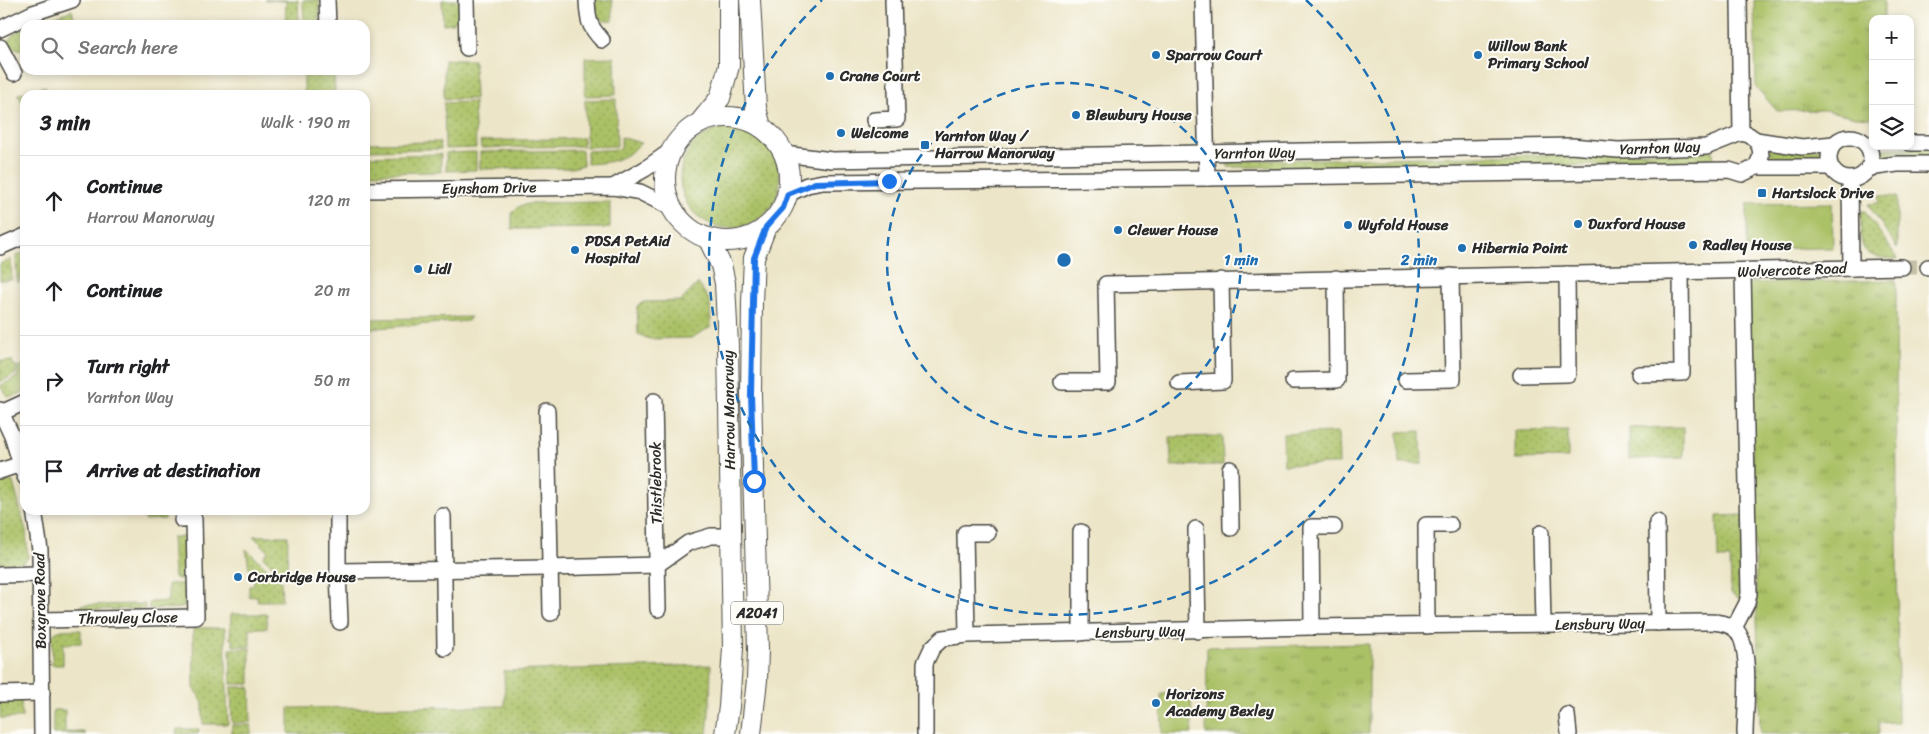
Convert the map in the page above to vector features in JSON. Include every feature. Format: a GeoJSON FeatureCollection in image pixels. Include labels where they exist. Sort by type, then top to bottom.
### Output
{"type":"FeatureCollection","features":[{"type":"Feature","properties":{"kind":"main road"},"geometry":{"type":"LineString","coordinates":[[670,208],[666,183],[668,162],[672,150],[690,128],[702,120],[720,98],[729,66],[729,0]]}},
{"type":"Feature","properties":{"kind":"main road"},"geometry":{"type":"LineString","coordinates":[[750,0],[756,108],[761,127]]}},
{"type":"Feature","properties":{"kind":"main road","name":"A2041"},"geometry":{"type":"LineString","coordinates":[[670,208],[681,221],[695,232],[716,240],[737,240],[752,235],[766,227],[783,208],[788,194],[788,170],[784,154],[771,135],[749,121],[735,117],[715,117],[702,120]]}},
{"type":"Feature","properties":{"kind":"main road","name":"Harrow Manorway"},"geometry":{"type":"LineString","coordinates":[[751,734],[758,650],[751,394],[752,302],[754,258],[766,227]]}},
{"type":"Feature","properties":{"kind":"main road","name":"Harrow Manorway"},"geometry":{"type":"LineString","coordinates":[[708,238],[721,265],[725,283],[728,345],[733,656],[730,670],[729,706],[724,734]]}},
{"type":"Feature","properties":{"kind":"street"},"geometry":{"type":"LineString","coordinates":[[0,29],[33,13],[72,0]]}},
{"type":"Feature","properties":{"kind":"street"},"geometry":{"type":"LineString","coordinates":[[327,0],[328,20]]}},
{"type":"Feature","properties":{"kind":"street"},"geometry":{"type":"LineString","coordinates":[[466,0],[467,48]]}},
{"type":"Feature","properties":{"kind":"street"},"geometry":{"type":"LineString","coordinates":[[587,0],[588,21],[591,28],[602,40]]}},
{"type":"Feature","properties":{"kind":"street"},"geometry":{"type":"LineString","coordinates":[[874,120],[897,119],[893,0]]}},
{"type":"Feature","properties":{"kind":"street"},"geometry":{"type":"LineString","coordinates":[[1203,0],[1207,178]]}},
{"type":"Feature","properties":{"kind":"street"},"geometry":{"type":"LineString","coordinates":[[1739,0],[1741,134],[1749,135],[1756,140],[1760,148],[1761,156],[1756,167]]}},
{"type":"Feature","properties":{"kind":"street"},"geometry":{"type":"LineString","coordinates":[[0,47],[14,73]]}},
{"type":"Feature","properties":{"kind":"street","name":"Yarnton Way"},"geometry":{"type":"LineString","coordinates":[[1729,170],[1721,159],[1721,149],[1725,141],[1732,135],[1741,134]]}},
{"type":"Feature","properties":{"kind":"street"},"geometry":{"type":"LineString","coordinates":[[1869,143],[1858,138],[1841,139],[1834,144],[1828,156],[1830,166],[1835,174],[1842,178],[1850,180],[1861,177],[1869,168],[1872,155],[1871,150]]}},
{"type":"Feature","properties":{"kind":"street"},"geometry":{"type":"LineString","coordinates":[[1756,140],[1802,146],[1834,144]]}},
{"type":"Feature","properties":{"kind":"street","name":"Yarnton Way"},"geometry":{"type":"LineString","coordinates":[[784,154],[832,160],[1571,146],[1618,150],[1706,147],[1725,141]]}},
{"type":"Feature","properties":{"kind":"street"},"geometry":{"type":"LineString","coordinates":[[1914,143],[1929,143]]}},
{"type":"Feature","properties":{"kind":"street","name":"Eynsham Drive"},"geometry":{"type":"LineString","coordinates":[[613,186],[644,169],[672,150]]}},
{"type":"Feature","properties":{"kind":"street"},"geometry":{"type":"LineString","coordinates":[[1869,168],[1897,164],[1929,164]]}},
{"type":"Feature","properties":{"kind":"street","name":"Yarnton Way"},"geometry":{"type":"LineString","coordinates":[[788,194],[807,185],[823,182],[1729,170],[1742,174],[1756,167],[1830,166]]}},
{"type":"Feature","properties":{"kind":"street"},"geometry":{"type":"LineString","coordinates":[[1850,180],[1850,268]]}},
{"type":"Feature","properties":{"kind":"street","name":"Eynsham Drive"},"geometry":{"type":"LineString","coordinates":[[370,190],[613,186],[640,192],[670,208]]}},
{"type":"Feature","properties":{"kind":"street"},"geometry":{"type":"LineString","coordinates":[[0,247],[20,238]]}},
{"type":"Feature","properties":{"kind":"street","name":"Wolvercote Road"},"geometry":{"type":"LineString","coordinates":[[1062,382],[1108,382],[1106,284],[1221,280],[1902,268]]}},
{"type":"Feature","properties":{"kind":"street"},"geometry":{"type":"LineString","coordinates":[[1743,271],[1749,594],[1747,603],[1734,628],[1743,643],[1746,657],[1745,734]]}},
{"type":"Feature","properties":{"kind":"street"},"geometry":{"type":"LineString","coordinates":[[1639,374],[1682,373],[1681,273]]}},
{"type":"Feature","properties":{"kind":"street"},"geometry":{"type":"LineString","coordinates":[[1521,375],[1568,374],[1567,274]]}},
{"type":"Feature","properties":{"kind":"street"},"geometry":{"type":"LineString","coordinates":[[1406,380],[1453,379],[1451,276]]}},
{"type":"Feature","properties":{"kind":"street"},"geometry":{"type":"LineString","coordinates":[[1293,381],[1338,380],[1336,278]]}},
{"type":"Feature","properties":{"kind":"street"},"geometry":{"type":"LineString","coordinates":[[1178,383],[1223,382],[1221,280]]}},
{"type":"Feature","properties":{"kind":"street","name":"Thistlebrook"},"geometry":{"type":"LineString","coordinates":[[654,401],[658,608]]}},
{"type":"Feature","properties":{"kind":"street"},"geometry":{"type":"LineString","coordinates":[[20,404],[1,411],[20,461]]}},
{"type":"Feature","properties":{"kind":"street"},"geometry":{"type":"LineString","coordinates":[[547,411],[551,614]]}},
{"type":"Feature","properties":{"kind":"street"},"geometry":{"type":"LineString","coordinates":[[1230,469],[1231,528]]}},
{"type":"Feature","properties":{"kind":"street"},"geometry":{"type":"LineString","coordinates":[[0,471],[20,470]]}},
{"type":"Feature","properties":{"kind":"street","name":"Boxgrove Road"},"geometry":{"type":"LineString","coordinates":[[35,515],[39,538],[42,734]]}},
{"type":"Feature","properties":{"kind":"street"},"geometry":{"type":"LineString","coordinates":[[338,515],[340,622]]}},
{"type":"Feature","properties":{"kind":"street"},"geometry":{"type":"LineString","coordinates":[[443,516],[445,648]]}},
{"type":"Feature","properties":{"kind":"street","name":"Throwley Close"},"geometry":{"type":"LineString","coordinates":[[41,620],[196,617],[194,520],[182,520]]}},
{"type":"Feature","properties":{"kind":"street","name":"Lensbury Way"},"geometry":{"type":"LineString","coordinates":[[1657,522],[1658,623]]}},
{"type":"Feature","properties":{"kind":"street"},"geometry":{"type":"LineString","coordinates":[[1428,626],[1426,525],[1450,525]]}},
{"type":"Feature","properties":{"kind":"street"},"geometry":{"type":"LineString","coordinates":[[1312,627],[1311,527],[1334,527]]}},
{"type":"Feature","properties":{"kind":"street","name":"Lensbury Way"},"geometry":{"type":"LineString","coordinates":[[1196,529],[1198,631]]}},
{"type":"Feature","properties":{"kind":"street","name":"Lensbury Way"},"geometry":{"type":"LineString","coordinates":[[1082,532],[1082,633]]}},
{"type":"Feature","properties":{"kind":"street","name":"Lensbury Way"},"geometry":{"type":"LineString","coordinates":[[1541,532],[1542,624]]}},
{"type":"Feature","properties":{"kind":"street"},"geometry":{"type":"LineString","coordinates":[[967,635],[965,533],[988,533]]}},
{"type":"Feature","properties":{"kind":"street"},"geometry":{"type":"LineString","coordinates":[[338,571],[657,565],[688,543],[711,536],[731,536]]}},
{"type":"Feature","properties":{"kind":"street"},"geometry":{"type":"LineString","coordinates":[[0,575],[40,574]]}},
{"type":"Feature","properties":{"kind":"street","name":"Lensbury Way"},"geometry":{"type":"LineString","coordinates":[[925,734],[925,663],[932,648],[943,638],[967,635],[1542,624],[1705,622],[1722,623],[1734,628]]}},
{"type":"Feature","properties":{"kind":"street"},"geometry":{"type":"LineString","coordinates":[[0,694],[42,693]]}},
{"type":"Feature","properties":{"kind":"street"},"geometry":{"type":"LineString","coordinates":[[1567,715],[1570,734]]}},
{"type":"Feature","properties":{"kind":"green space"},"geometry":{"type":"Polygon","coordinates":[[[265,0],[298,0],[299,20],[285,20],[286,1],[265,0]]]}},
{"type":"Feature","properties":{"kind":"green space"},"geometry":{"type":"Polygon","coordinates":[[[303,0],[319,0],[318,20],[304,20],[303,0]]]}},
{"type":"Feature","properties":{"kind":"green space"},"geometry":{"type":"Polygon","coordinates":[[[442,0],[460,0],[460,16],[453,23],[443,24],[442,0]]]}},
{"type":"Feature","properties":{"kind":"green space"},"geometry":{"type":"Polygon","coordinates":[[[594,0],[612,0],[613,21],[603,21],[594,11],[594,0]]]}},
{"type":"Feature","properties":{"kind":"green space"},"geometry":{"type":"Polygon","coordinates":[[[1754,0],[1884,0],[1884,15],[1869,15],[1869,118],[1855,117],[1825,110],[1777,111],[1756,87],[1754,0]]]}},
{"type":"Feature","properties":{"kind":"green space"},"geometry":{"type":"Polygon","coordinates":[[[72,10],[75,20],[46,20],[72,10]]]}},
{"type":"Feature","properties":{"kind":"green space"},"geometry":{"type":"Polygon","coordinates":[[[20,30],[20,49],[17,50],[8,44],[16,32],[20,30]]]}},
{"type":"Feature","properties":{"kind":"green space"},"geometry":{"type":"Polygon","coordinates":[[[615,57],[616,95],[585,96],[585,58],[615,57]]]}},
{"type":"Feature","properties":{"kind":"green space"},"geometry":{"type":"Polygon","coordinates":[[[444,60],[474,60],[475,99],[444,99],[444,60]]]}},
{"type":"Feature","properties":{"kind":"green space"},"geometry":{"type":"Polygon","coordinates":[[[304,75],[334,75],[335,90],[304,90],[304,75]]]}},
{"type":"Feature","properties":{"kind":"green space"},"geometry":{"type":"Polygon","coordinates":[[[45,86],[46,90],[32,90],[45,86]]]}},
{"type":"Feature","properties":{"kind":"green space"},"geometry":{"type":"Polygon","coordinates":[[[616,99],[617,146],[586,147],[585,100],[616,99]]]}},
{"type":"Feature","properties":{"kind":"green space"},"geometry":{"type":"Polygon","coordinates":[[[474,102],[476,148],[445,149],[444,103],[474,102]]]}},
{"type":"Feature","properties":{"kind":"green space"},"geometry":{"type":"Polygon","coordinates":[[[730,128],[740,129],[758,136],[772,150],[779,168],[779,188],[772,206],[758,220],[740,227],[730,228],[720,227],[702,220],[688,206],[681,188],[680,178],[681,168],[688,150],[702,136],[720,129],[730,128]]]}},
{"type":"Feature","properties":{"kind":"green space"},"geometry":{"type":"Polygon","coordinates":[[[621,137],[641,143],[617,160],[587,164],[587,151],[621,149],[621,137]]]}},
{"type":"Feature","properties":{"kind":"green space"},"geometry":{"type":"Polygon","coordinates":[[[583,138],[583,146],[481,148],[480,141],[583,138]]]}},
{"type":"Feature","properties":{"kind":"green space"},"geometry":{"type":"Polygon","coordinates":[[[440,142],[441,149],[370,150],[370,143],[440,142]]]}},
{"type":"Feature","properties":{"kind":"green space"},"geometry":{"type":"Polygon","coordinates":[[[1770,146],[1825,150],[1825,160],[1770,161],[1770,146]]]}},
{"type":"Feature","properties":{"kind":"green space"},"geometry":{"type":"Polygon","coordinates":[[[1914,148],[1929,148],[1929,158],[1880,161],[1880,150],[1914,150],[1914,148]]]}},
{"type":"Feature","properties":{"kind":"green space"},"geometry":{"type":"Polygon","coordinates":[[[582,150],[583,165],[572,168],[480,169],[480,152],[582,150]]]}},
{"type":"Feature","properties":{"kind":"green space"},"geometry":{"type":"Polygon","coordinates":[[[1713,150],[1714,163],[1279,171],[1271,167],[1228,167],[1228,161],[1713,150]]]}},
{"type":"Feature","properties":{"kind":"green space"},"geometry":{"type":"Polygon","coordinates":[[[476,152],[476,170],[446,171],[446,153],[476,152]]]}},
{"type":"Feature","properties":{"kind":"green space"},"geometry":{"type":"Polygon","coordinates":[[[441,154],[441,172],[370,173],[370,156],[441,154]]]}},
{"type":"Feature","properties":{"kind":"green space"},"geometry":{"type":"Polygon","coordinates":[[[1879,195],[1897,197],[1897,248],[1868,204],[1879,203],[1879,195]]]}},
{"type":"Feature","properties":{"kind":"green space"},"geometry":{"type":"Polygon","coordinates":[[[610,202],[610,228],[512,229],[512,212],[520,206],[532,203],[610,202]]]}},
{"type":"Feature","properties":{"kind":"green space"},"geometry":{"type":"Polygon","coordinates":[[[1832,203],[1833,248],[1747,249],[1747,204],[1832,203]]]}},
{"type":"Feature","properties":{"kind":"green space"},"geometry":{"type":"Polygon","coordinates":[[[1861,211],[1865,211],[1898,259],[1875,256],[1868,253],[1864,248],[1861,242],[1861,211]]]}},
{"type":"Feature","properties":{"kind":"green space"},"geometry":{"type":"Polygon","coordinates":[[[20,254],[20,282],[17,282],[16,256],[20,254]]]}},
{"type":"Feature","properties":{"kind":"green space"},"geometry":{"type":"Polygon","coordinates":[[[11,259],[12,280],[0,280],[0,264],[11,259]]]}},
{"type":"Feature","properties":{"kind":"green space"},"geometry":{"type":"Polygon","coordinates":[[[1896,280],[1898,722],[1879,723],[1879,734],[1760,734],[1748,283],[1896,280]]]}},
{"type":"Feature","properties":{"kind":"green space"},"geometry":{"type":"Polygon","coordinates":[[[698,283],[710,301],[711,327],[691,338],[649,339],[638,334],[637,306],[644,302],[681,301],[698,283]]]}},
{"type":"Feature","properties":{"kind":"green space"},"geometry":{"type":"Polygon","coordinates":[[[471,317],[468,321],[370,329],[370,319],[471,317]]]}},
{"type":"Feature","properties":{"kind":"green space"},"geometry":{"type":"Polygon","coordinates":[[[0,361],[13,361],[12,365],[16,365],[16,374],[0,382],[0,361]]]}},
{"type":"Feature","properties":{"kind":"green space"},"geometry":{"type":"Polygon","coordinates":[[[18,366],[20,366],[20,393],[7,396],[0,386],[18,376],[18,366]]]}},
{"type":"Feature","properties":{"kind":"green space"},"geometry":{"type":"Polygon","coordinates":[[[1683,427],[1683,458],[1629,459],[1629,428],[1683,427]]]}},
{"type":"Feature","properties":{"kind":"green space"},"geometry":{"type":"Polygon","coordinates":[[[1568,430],[1568,458],[1515,459],[1515,431],[1568,430]]]}},
{"type":"Feature","properties":{"kind":"green space"},"geometry":{"type":"Polygon","coordinates":[[[1421,431],[1422,464],[1399,464],[1398,432],[1421,431]]]}},
{"type":"Feature","properties":{"kind":"green space"},"geometry":{"type":"Polygon","coordinates":[[[1338,432],[1339,464],[1284,465],[1283,434],[1338,432]]]}},
{"type":"Feature","properties":{"kind":"green space"},"geometry":{"type":"Polygon","coordinates":[[[1222,436],[1223,465],[1171,466],[1170,437],[1222,436]]]}},
{"type":"Feature","properties":{"kind":"green space"},"geometry":{"type":"Polygon","coordinates":[[[5,479],[13,482],[20,515],[22,515],[26,531],[28,558],[22,563],[0,564],[0,481],[5,479]]]}},
{"type":"Feature","properties":{"kind":"green space"},"geometry":{"type":"Polygon","coordinates":[[[145,515],[165,515],[165,519],[145,520],[145,515]]]}},
{"type":"Feature","properties":{"kind":"green space"},"geometry":{"type":"Polygon","coordinates":[[[1743,515],[1743,601],[1731,593],[1730,559],[1718,559],[1717,516],[1743,515]]]}},
{"type":"Feature","properties":{"kind":"green space"},"geometry":{"type":"Polygon","coordinates":[[[253,536],[288,536],[287,579],[263,557],[268,551],[253,536]]]}},
{"type":"Feature","properties":{"kind":"green space"},"geometry":{"type":"Polygon","coordinates":[[[172,537],[190,537],[189,579],[174,577],[172,537]]]}},
{"type":"Feature","properties":{"kind":"green space"},"geometry":{"type":"Polygon","coordinates":[[[246,549],[281,581],[282,601],[257,601],[258,596],[249,597],[249,586],[254,585],[253,569],[249,568],[246,549]]]}},
{"type":"Feature","properties":{"kind":"green space"},"geometry":{"type":"Polygon","coordinates":[[[168,584],[186,584],[186,604],[181,608],[149,609],[149,603],[151,602],[168,601],[168,584]]]}},
{"type":"Feature","properties":{"kind":"green space"},"geometry":{"type":"Polygon","coordinates":[[[145,604],[145,609],[81,610],[81,605],[145,604]]]}},
{"type":"Feature","properties":{"kind":"green space"},"geometry":{"type":"Polygon","coordinates":[[[231,614],[267,614],[267,628],[250,628],[250,646],[233,646],[233,640],[230,639],[231,614]]]}},
{"type":"Feature","properties":{"kind":"green space"},"geometry":{"type":"Polygon","coordinates":[[[193,628],[225,628],[228,724],[203,724],[203,703],[194,688],[193,628]]]}},
{"type":"Feature","properties":{"kind":"green space"},"geometry":{"type":"Polygon","coordinates":[[[61,630],[81,630],[81,643],[63,644],[63,665],[52,665],[52,636],[61,630]]]}},
{"type":"Feature","properties":{"kind":"green space"},"geometry":{"type":"Polygon","coordinates":[[[1369,644],[1369,734],[1206,734],[1207,647],[1369,644]]]}},
{"type":"Feature","properties":{"kind":"green space"},"geometry":{"type":"Polygon","coordinates":[[[250,648],[250,684],[231,684],[230,649],[250,648]]]}},
{"type":"Feature","properties":{"kind":"green space"},"geometry":{"type":"Polygon","coordinates":[[[711,665],[707,734],[289,734],[289,708],[505,706],[504,671],[711,665]]]}},
{"type":"Feature","properties":{"kind":"green space"},"geometry":{"type":"Polygon","coordinates":[[[231,687],[250,687],[251,722],[232,723],[231,687]]]}},
{"type":"Feature","properties":{"kind":"green space"},"geometry":{"type":"Polygon","coordinates":[[[1191,693],[1192,734],[1162,734],[1161,694],[1191,693]]]}},
{"type":"Feature","properties":{"kind":"green space"},"geometry":{"type":"Polygon","coordinates":[[[0,700],[21,700],[22,718],[0,718],[0,700]]]}},
{"type":"Feature","properties":{"kind":"green space"},"geometry":{"type":"Polygon","coordinates":[[[53,710],[65,710],[65,732],[83,732],[86,734],[53,734],[53,710]]]}},
{"type":"Feature","properties":{"kind":"green space"},"geometry":{"type":"Polygon","coordinates":[[[232,725],[251,725],[251,734],[232,734],[232,725]]]}},
{"type":"Feature","properties":{"kind":"green space"},"geometry":{"type":"Polygon","coordinates":[[[177,729],[199,729],[198,734],[176,734],[177,729]]]}},
{"type":"Feature","properties":{"kind":"tunnel"},"geometry":{"type":"LineString","coordinates":[[1902,267],[1928,267]]}},
{"type":"Feature","properties":{"kind":"place","name":"Sparrow Court"},"geometry":{"type":"Point","coordinates":[1156,55]}},
{"type":"Feature","properties":{"kind":"place","name":"Willow Bank Primary School"},"geometry":{"type":"Point","coordinates":[1478,55]}},
{"type":"Feature","properties":{"kind":"place","name":"Crane Court"},"geometry":{"type":"Point","coordinates":[830,76]}},
{"type":"Feature","properties":{"kind":"place","name":"Blewbury House"},"geometry":{"type":"Point","coordinates":[1076,115]}},
{"type":"Feature","properties":{"kind":"place","name":"Welcome"},"geometry":{"type":"Point","coordinates":[841,133]}},
{"type":"Feature","properties":{"kind":"place","name":"Yarnton Way / Harrow Manorway"},"geometry":{"type":"Point","coordinates":[925,145]}},
{"type":"Feature","properties":{"kind":"place","name":"Hartslock Drive"},"geometry":{"type":"Point","coordinates":[1762,193]}},
{"type":"Feature","properties":{"kind":"place","name":"Duxford House"},"geometry":{"type":"Point","coordinates":[1578,224]}},
{"type":"Feature","properties":{"kind":"place","name":"Wyfold House"},"geometry":{"type":"Point","coordinates":[1348,225]}},
{"type":"Feature","properties":{"kind":"place","name":"Clewer House"},"geometry":{"type":"Point","coordinates":[1118,230]}},
{"type":"Feature","properties":{"kind":"place","name":"Radley House"},"geometry":{"type":"Point","coordinates":[1693,245]}},
{"type":"Feature","properties":{"kind":"place","name":"Hibernia Point"},"geometry":{"type":"Point","coordinates":[1462,248]}},
{"type":"Feature","properties":{"kind":"place","name":"PDSA PetAid Hospital"},"geometry":{"type":"Point","coordinates":[575,250]}},
{"type":"Feature","properties":{"kind":"place","name":"Lidl"},"geometry":{"type":"Point","coordinates":[418,269]}},
{"type":"Feature","properties":{"kind":"place","name":"Corbridge House"},"geometry":{"type":"Point","coordinates":[238,577]}},
{"type":"Feature","properties":{"kind":"place","name":"Horizons Academy Bexley"},"geometry":{"type":"Point","coordinates":[1156,703]}},
{"type":"Feature","properties":{"kind":"route"},"geometry":{"type":"LineString","coordinates":[[754,481],[751,394],[752,302],[755,251],[766,227],[783,208],[788,194],[815,183],[889,181]]}}]}
